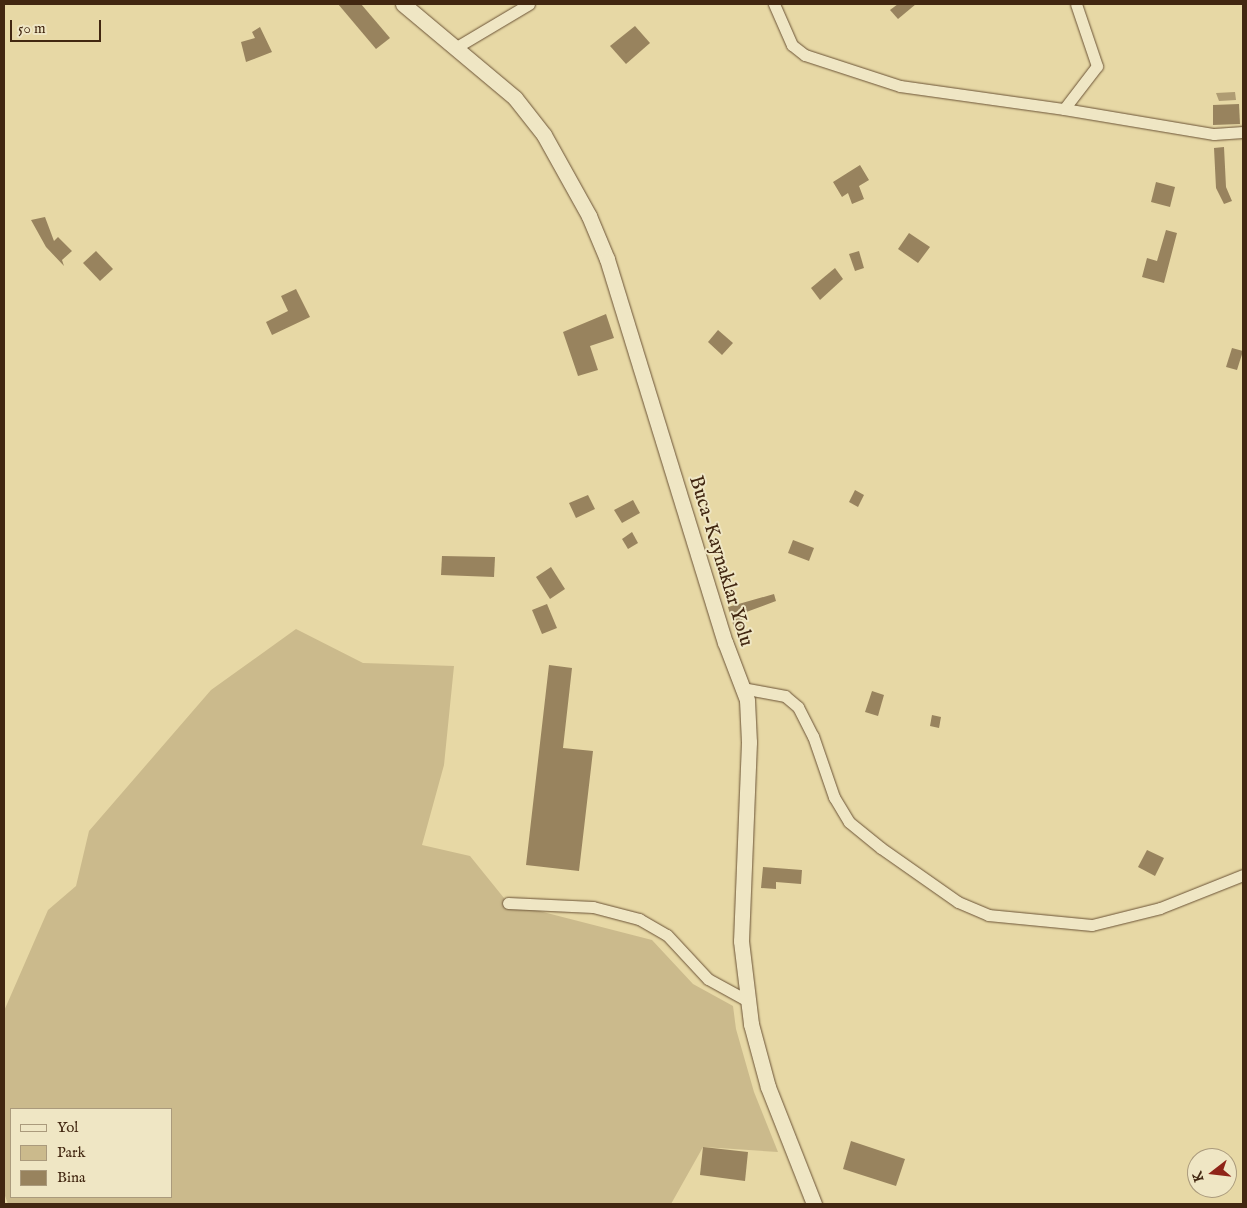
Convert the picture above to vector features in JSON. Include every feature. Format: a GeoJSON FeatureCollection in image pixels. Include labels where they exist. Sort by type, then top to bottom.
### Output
{"type":"FeatureCollection","features":[{"type":"Feature","properties":{"kind":"street","name":"Buca-Kaynaklar Yolu"},"geometry":{"type":"LineString","coordinates":[[403,4],[515,98],[544,135],[589,216],[606,259],[725,642],[746,700],[750,742],[741,941],[751,1024],[768,1087],[814,1204]]}},
{"type":"Feature","properties":{"kind":"street"},"geometry":{"type":"LineString","coordinates":[[455,48],[529,4]]}},
{"type":"Feature","properties":{"kind":"street"},"geometry":{"type":"LineString","coordinates":[[774,4],[792,45],[805,55],[900,86],[1064,109],[1214,134],[1243,132]]}},
{"type":"Feature","properties":{"kind":"street"},"geometry":{"type":"LineString","coordinates":[[1064,109],[1097,66],[1076,4]]}},
{"type":"Feature","properties":{"kind":"street"},"geometry":{"type":"LineString","coordinates":[[742,688],[785,696],[798,707],[813,736],[834,796],[849,822],[881,848],[958,902],[988,915],[1092,925],[1160,908],[1243,875]]}},
{"type":"Feature","properties":{"kind":"street"},"geometry":{"type":"LineString","coordinates":[[508,903],[593,907],[639,918],[666,935],[708,979],[748,1001]]}},
{"type":"Feature","properties":{"kind":"green space"},"geometry":{"type":"Polygon","coordinates":[[[296,629],[363,663],[454,666],[444,765],[422,845],[470,856],[508,903],[652,940],[693,984],[733,1006],[736,1029],[754,1092],[778,1152],[703,1147],[671,1204],[8,1204],[4,1193],[4,1011],[48,910],[76,886],[89,831],[211,690],[296,629]]]}},
{"type":"Feature","properties":{"kind":"shaded area"},"geometry":{"type":"Polygon","coordinates":[[[1235,92],[1236,100],[1219,101],[1216,93],[1235,92]]]}},
{"type":"Feature","properties":{"kind":"building"},"geometry":{"type":"Polygon","coordinates":[[[338,4],[361,4],[390,38],[376,49],[338,4]]]}},
{"type":"Feature","properties":{"kind":"building"},"geometry":{"type":"Polygon","coordinates":[[[898,4],[916,4],[898,19],[890,10],[898,4]]]}},
{"type":"Feature","properties":{"kind":"building"},"geometry":{"type":"Polygon","coordinates":[[[635,26],[650,43],[626,64],[610,46],[635,26]]]}},
{"type":"Feature","properties":{"kind":"building"},"geometry":{"type":"Polygon","coordinates":[[[260,27],[272,52],[246,62],[241,42],[255,38],[252,32],[260,27]]]}},
{"type":"Feature","properties":{"kind":"building"},"geometry":{"type":"Polygon","coordinates":[[[1239,104],[1240,124],[1213,125],[1213,105],[1239,104]]]}},
{"type":"Feature","properties":{"kind":"building"},"geometry":{"type":"Polygon","coordinates":[[[1224,147],[1226,187],[1232,201],[1224,204],[1216,188],[1214,148],[1224,147]]]}},
{"type":"Feature","properties":{"kind":"building"},"geometry":{"type":"Polygon","coordinates":[[[860,165],[869,180],[859,186],[864,199],[852,204],[848,193],[842,197],[833,182],[860,165]]]}},
{"type":"Feature","properties":{"kind":"building"},"geometry":{"type":"Polygon","coordinates":[[[1156,182],[1175,187],[1170,207],[1151,202],[1156,182]]]}},
{"type":"Feature","properties":{"kind":"building"},"geometry":{"type":"Polygon","coordinates":[[[45,217],[54,241],[58,237],[72,251],[62,260],[64,266],[46,247],[31,220],[45,217]]]}},
{"type":"Feature","properties":{"kind":"building"},"geometry":{"type":"Polygon","coordinates":[[[1166,230],[1177,233],[1164,283],[1142,277],[1147,258],[1157,261],[1166,230]]]}},
{"type":"Feature","properties":{"kind":"building"},"geometry":{"type":"Polygon","coordinates":[[[909,233],[930,247],[918,263],[898,249],[909,233]]]}},
{"type":"Feature","properties":{"kind":"building"},"geometry":{"type":"Polygon","coordinates":[[[96,251],[113,269],[100,281],[83,263],[96,251]]]}},
{"type":"Feature","properties":{"kind":"building"},"geometry":{"type":"Polygon","coordinates":[[[859,251],[864,268],[855,271],[849,254],[859,251]]]}},
{"type":"Feature","properties":{"kind":"building"},"geometry":{"type":"Polygon","coordinates":[[[835,268],[843,279],[820,300],[811,288],[835,268]]]}},
{"type":"Feature","properties":{"kind":"building"},"geometry":{"type":"Polygon","coordinates":[[[296,289],[310,317],[272,335],[266,322],[288,311],[281,296],[296,289]]]}},
{"type":"Feature","properties":{"kind":"building"},"geometry":{"type":"Polygon","coordinates":[[[606,314],[614,338],[590,346],[598,370],[578,376],[563,332],[606,314]]]}},
{"type":"Feature","properties":{"kind":"building"},"geometry":{"type":"Polygon","coordinates":[[[718,330],[733,343],[722,355],[708,342],[718,330]]]}},
{"type":"Feature","properties":{"kind":"building"},"geometry":{"type":"Polygon","coordinates":[[[1232,348],[1243,351],[1237,370],[1226,367],[1232,348]]]}},
{"type":"Feature","properties":{"kind":"building"},"geometry":{"type":"Polygon","coordinates":[[[855,490],[864,495],[858,507],[849,502],[855,490]]]}},
{"type":"Feature","properties":{"kind":"building"},"geometry":{"type":"Polygon","coordinates":[[[588,495],[595,509],[576,518],[569,503],[588,495]]]}},
{"type":"Feature","properties":{"kind":"building"},"geometry":{"type":"Polygon","coordinates":[[[633,500],[640,513],[622,523],[614,510],[633,500]]]}},
{"type":"Feature","properties":{"kind":"building"},"geometry":{"type":"Polygon","coordinates":[[[632,532],[638,543],[628,549],[622,539],[632,532]]]}},
{"type":"Feature","properties":{"kind":"building"},"geometry":{"type":"Polygon","coordinates":[[[793,540],[814,548],[809,561],[788,553],[793,540]]]}},
{"type":"Feature","properties":{"kind":"building"},"geometry":{"type":"Polygon","coordinates":[[[442,556],[495,557],[494,577],[441,575],[442,556]]]}},
{"type":"Feature","properties":{"kind":"building"},"geometry":{"type":"Polygon","coordinates":[[[551,567],[565,589],[550,599],[536,577],[551,567]]]}},
{"type":"Feature","properties":{"kind":"building"},"geometry":{"type":"Polygon","coordinates":[[[774,594],[776,601],[741,614],[745,629],[735,631],[728,607],[774,594]]]}},
{"type":"Feature","properties":{"kind":"building"},"geometry":{"type":"Polygon","coordinates":[[[547,604],[557,628],[542,634],[532,610],[547,604]]]}},
{"type":"Feature","properties":{"kind":"building"},"geometry":{"type":"Polygon","coordinates":[[[549,665],[572,668],[563,748],[593,751],[579,871],[526,865],[549,665]]]}},
{"type":"Feature","properties":{"kind":"building"},"geometry":{"type":"Polygon","coordinates":[[[872,691],[884,695],[878,716],[865,712],[872,691]]]}},
{"type":"Feature","properties":{"kind":"building"},"geometry":{"type":"Polygon","coordinates":[[[932,715],[941,717],[939,728],[930,726],[932,715]]]}},
{"type":"Feature","properties":{"kind":"building"},"geometry":{"type":"Polygon","coordinates":[[[1147,850],[1164,858],[1155,876],[1138,867],[1147,850]]]}},
{"type":"Feature","properties":{"kind":"building"},"geometry":{"type":"Polygon","coordinates":[[[763,867],[802,870],[801,884],[776,882],[776,889],[761,888],[763,867]]]}},
{"type":"Feature","properties":{"kind":"building"},"geometry":{"type":"Polygon","coordinates":[[[851,1141],[905,1159],[896,1186],[843,1169],[851,1141]]]}},
{"type":"Feature","properties":{"kind":"building"},"geometry":{"type":"Polygon","coordinates":[[[703,1147],[748,1152],[745,1181],[700,1175],[703,1147]]]}}]}
